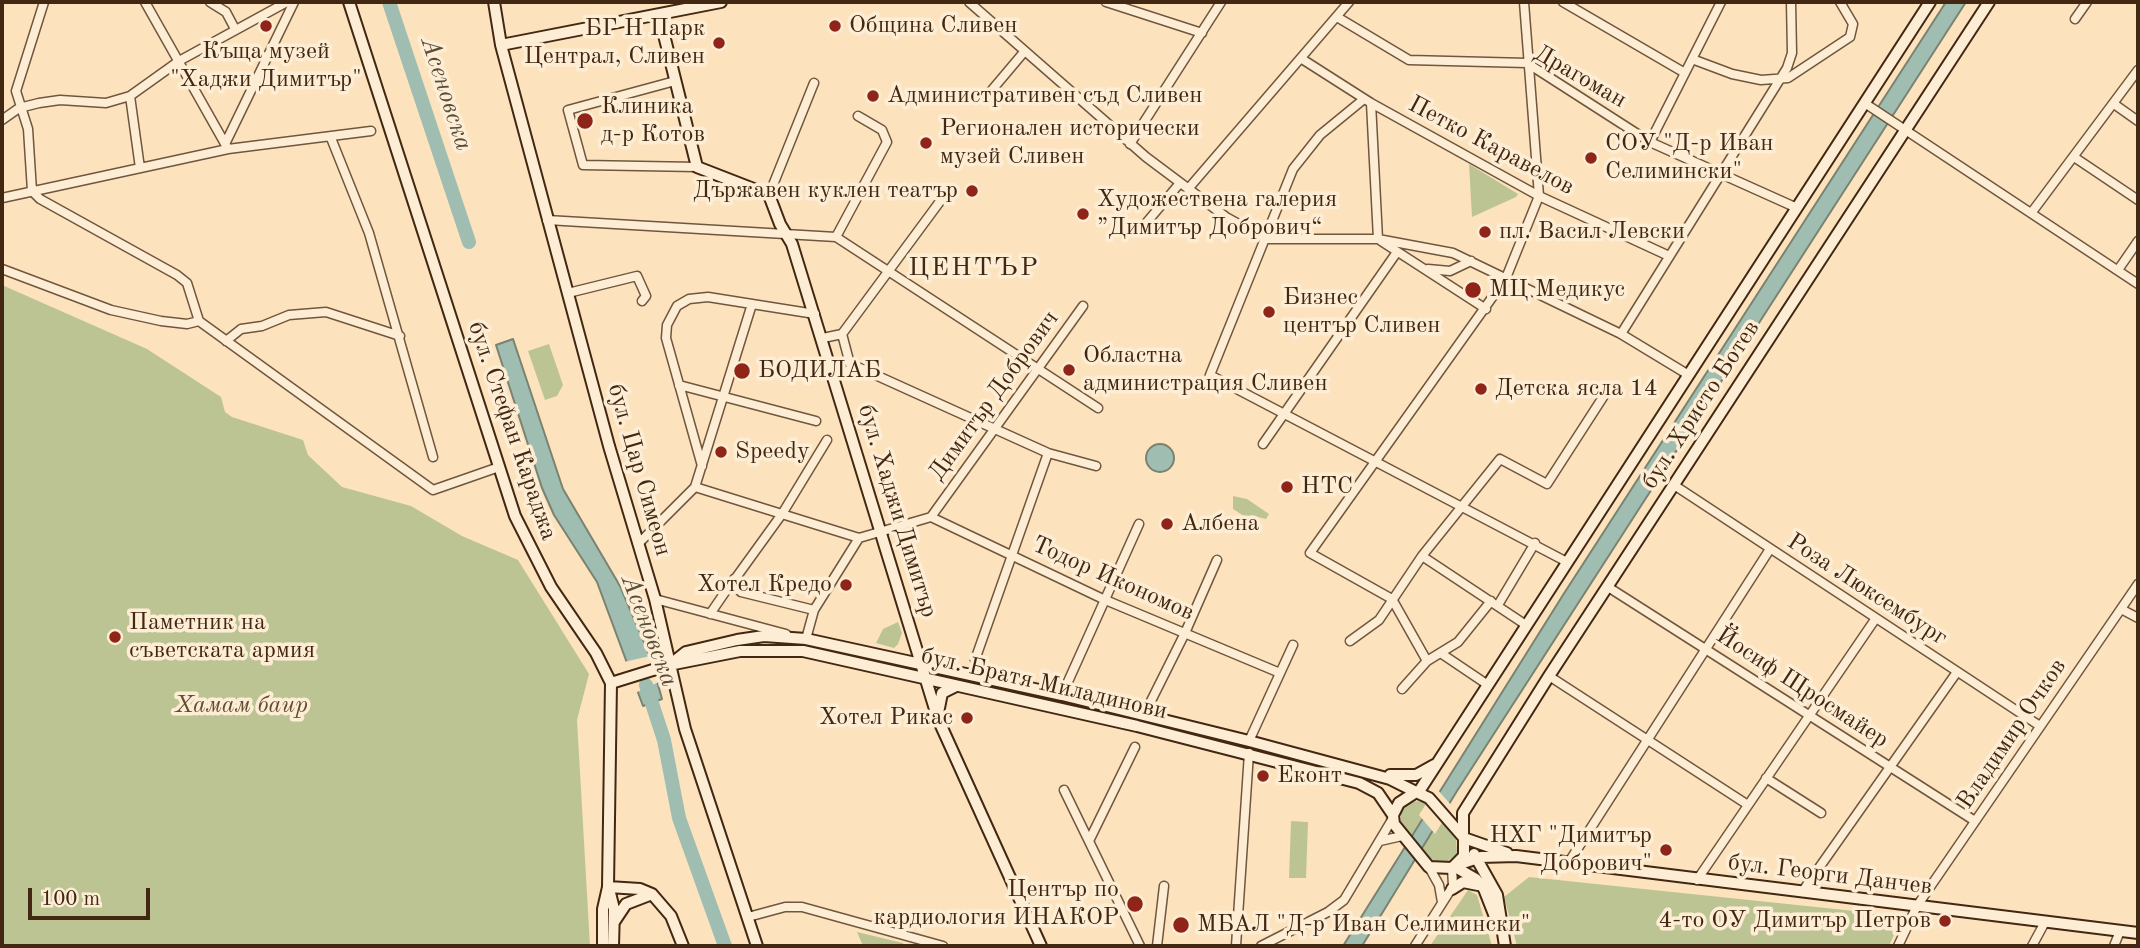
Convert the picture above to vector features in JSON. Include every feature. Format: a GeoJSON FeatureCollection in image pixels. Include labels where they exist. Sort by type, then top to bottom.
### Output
{"type":"FeatureCollection","features":[{"type":"Feature","properties":{"kind":"main road","name":"бул. Стефан Караджа"},"geometry":{"type":"LineString","coordinates":[[349,2],[499,467],[532,553],[551,587],[601,660],[611,683],[608,909]]}},
{"type":"Feature","properties":{"kind":"main road","name":"бул. Цар Симеон"},"geometry":{"type":"LineString","coordinates":[[494,2],[501,45],[547,220],[655,599],[685,729],[757,946]]}},
{"type":"Feature","properties":{"kind":"main road"},"geometry":{"type":"LineString","coordinates":[[501,45],[721,2]]}},
{"type":"Feature","properties":{"kind":"main road","name":"бул. Христо Ботев"},"geometry":{"type":"LineString","coordinates":[[1393,817],[1403,800],[1421,794],[1443,755],[1687,374],[1866,104],[1930,2]]}},
{"type":"Feature","properties":{"kind":"main road","name":"бул. Христо Ботев"},"geometry":{"type":"LineString","coordinates":[[1455,867],[1464,856],[1463,813],[1549,676],[1989,2]]}},
{"type":"Feature","properties":{"kind":"main road"},"geometry":{"type":"LineString","coordinates":[[659,15],[697,167],[769,195]]}},
{"type":"Feature","properties":{"kind":"main road","name":"бул. Хаджи Димитър"},"geometry":{"type":"LineString","coordinates":[[769,195],[792,244],[835,374],[938,719],[1041,946]]}},
{"type":"Feature","properties":{"kind":"main road"},"geometry":{"type":"LineString","coordinates":[[891,658],[906,649],[911,631]]}},
{"type":"Feature","properties":{"kind":"main road","name":"бул. Братя Миладинови"},"geometry":{"type":"LineString","coordinates":[[669,665],[686,652],[737,639],[764,636],[806,639],[1144,715],[1364,784],[1382,797],[1402,837],[1429,867]]}},
{"type":"Feature","properties":{"kind":"main road","name":"бул. Братя Миладинови"},"geometry":{"type":"LineString","coordinates":[[611,683],[669,665],[740,651],[803,651],[1374,774],[1421,794]]}},
{"type":"Feature","properties":{"kind":"main road"},"geometry":{"type":"LineString","coordinates":[[938,719],[942,693],[957,685]]}},
{"type":"Feature","properties":{"kind":"main road"},"geometry":{"type":"LineString","coordinates":[[1374,774],[1416,775],[1429,769],[1443,755]]}},
{"type":"Feature","properties":{"kind":"main road"},"geometry":{"type":"LineString","coordinates":[[1421,794],[1446,817],[1464,839],[1487,875],[1501,907],[1504,943]]}},
{"type":"Feature","properties":{"kind":"main road","name":"бул. Георги Данчев"},"geometry":{"type":"LineString","coordinates":[[1464,839],[1516,856]]}},
{"type":"Feature","properties":{"kind":"main road"},"geometry":{"type":"LineString","coordinates":[[1487,875],[1489,865],[1500,856]]}},
{"type":"Feature","properties":{"kind":"main road","name":"бул. Георги Данчев"},"geometry":{"type":"LineString","coordinates":[[1455,867],[1477,858],[1516,856],[2138,933]]}},
{"type":"Feature","properties":{"kind":"main road"},"geometry":{"type":"LineString","coordinates":[[1429,867],[1455,867],[1471,876],[1484,889],[1504,943]]}},
{"type":"Feature","properties":{"kind":"main road"},"geometry":{"type":"LineString","coordinates":[[1452,889],[1468,882],[1484,889]]}},
{"type":"Feature","properties":{"kind":"main road"},"geometry":{"type":"LineString","coordinates":[[608,887],[640,889],[652,894],[671,916],[683,946]]}},
{"type":"Feature","properties":{"kind":"main road"},"geometry":{"type":"LineString","coordinates":[[613,925],[626,904],[652,894]]}},
{"type":"Feature","properties":{"kind":"main road"},"geometry":{"type":"LineString","coordinates":[[608,909],[613,925],[613,946]]}},
{"type":"Feature","properties":{"kind":"main road"},"geometry":{"type":"LineString","coordinates":[[603,946],[608,909]]}},
{"type":"Feature","properties":{"kind":"street"},"geometry":{"type":"LineString","coordinates":[[44,2],[16,91],[19,108],[29,128],[33,191],[53,207],[187,283],[199,321],[433,490],[499,467]]}},
{"type":"Feature","properties":{"kind":"street"},"geometry":{"type":"LineString","coordinates":[[145,2],[227,145]]}},
{"type":"Feature","properties":{"kind":"street"},"geometry":{"type":"LineString","coordinates":[[210,2],[226,12],[236,29]]}},
{"type":"Feature","properties":{"kind":"street"},"geometry":{"type":"LineString","coordinates":[[2,120],[19,108],[60,100],[106,103],[130,96],[179,61],[288,2]]}},
{"type":"Feature","properties":{"kind":"street"},"geometry":{"type":"LineString","coordinates":[[227,145],[294,2]]}},
{"type":"Feature","properties":{"kind":"street"},"geometry":{"type":"LineString","coordinates":[[969,2],[1130,144],[1226,217],[1266,239],[1378,239],[1453,253],[1477,262],[1621,334],[1687,374]]}},
{"type":"Feature","properties":{"kind":"street"},"geometry":{"type":"LineString","coordinates":[[1106,2],[1202,33]]}},
{"type":"Feature","properties":{"kind":"street"},"geometry":{"type":"LineString","coordinates":[[1130,144],[1221,2]]}},
{"type":"Feature","properties":{"kind":"street"},"geometry":{"type":"LineString","coordinates":[[1188,190],[1349,2]]}},
{"type":"Feature","properties":{"kind":"street"},"geometry":{"type":"LineString","coordinates":[[1427,661],[1392,599],[1310,553],[1506,278],[1539,196],[1524,2]]}},
{"type":"Feature","properties":{"kind":"street"},"geometry":{"type":"LineString","coordinates":[[1563,2],[1685,73]]}},
{"type":"Feature","properties":{"kind":"street"},"geometry":{"type":"LineString","coordinates":[[1650,142],[1721,2]]}},
{"type":"Feature","properties":{"kind":"street"},"geometry":{"type":"LineString","coordinates":[[1621,334],[1780,79],[1792,53],[1791,2]]}},
{"type":"Feature","properties":{"kind":"street"},"geometry":{"type":"LineString","coordinates":[[1692,59],[1732,74],[1780,79],[1794,76],[1850,37],[1853,24],[1840,2]]}},
{"type":"Feature","properties":{"kind":"street"},"geometry":{"type":"LineString","coordinates":[[2075,19],[2087,2]]}},
{"type":"Feature","properties":{"kind":"street","name":"Драгоман"},"geometry":{"type":"LineString","coordinates":[[1337,17],[1409,60],[1527,63],[1650,142],[1724,172],[1797,208]]}},
{"type":"Feature","properties":{"kind":"street"},"geometry":{"type":"LineString","coordinates":[[986,97],[1024,52]]}},
{"type":"Feature","properties":{"kind":"street","name":"Петко Каравелов"},"geometry":{"type":"LineString","coordinates":[[1301,59],[1367,101],[1539,196],[1669,256]]}},
{"type":"Feature","properties":{"kind":"street"},"geometry":{"type":"LineString","coordinates":[[2032,212],[2138,70]]}},
{"type":"Feature","properties":{"kind":"street"},"geometry":{"type":"LineString","coordinates":[[675,81],[568,110],[583,165],[697,167]]}},
{"type":"Feature","properties":{"kind":"street"},"geometry":{"type":"LineString","coordinates":[[769,195],[814,83]]}},
{"type":"Feature","properties":{"kind":"street"},"geometry":{"type":"LineString","coordinates":[[130,96],[140,167]]}},
{"type":"Feature","properties":{"kind":"street"},"geometry":{"type":"LineString","coordinates":[[1367,101],[1320,135],[1301,156],[1287,181],[1210,375],[1567,562]]}},
{"type":"Feature","properties":{"kind":"street"},"geometry":{"type":"LineString","coordinates":[[1367,101],[1378,239]]}},
{"type":"Feature","properties":{"kind":"street"},"geometry":{"type":"LineString","coordinates":[[1866,104],[2138,284]]}},
{"type":"Feature","properties":{"kind":"street"},"geometry":{"type":"LineString","coordinates":[[2114,104],[2138,121]]}},
{"type":"Feature","properties":{"kind":"street"},"geometry":{"type":"LineString","coordinates":[[836,237],[887,142],[882,130],[858,116]]}},
{"type":"Feature","properties":{"kind":"street"},"geometry":{"type":"LineString","coordinates":[[2,198],[227,145],[331,138],[371,131]]}},
{"type":"Feature","properties":{"kind":"street"},"geometry":{"type":"LineString","coordinates":[[331,138],[361,210],[400,336],[433,457]]}},
{"type":"Feature","properties":{"kind":"street"},"geometry":{"type":"LineString","coordinates":[[2074,157],[2138,200]]}},
{"type":"Feature","properties":{"kind":"street"},"geometry":{"type":"LineString","coordinates":[[1141,229],[1180,183]]}},
{"type":"Feature","properties":{"kind":"street"},"geometry":{"type":"LineString","coordinates":[[823,338],[842,334],[941,200]]}},
{"type":"Feature","properties":{"kind":"street"},"geometry":{"type":"LineString","coordinates":[[547,220],[836,237],[1098,408]]}},
{"type":"Feature","properties":{"kind":"street"},"geometry":{"type":"LineString","coordinates":[[1378,239],[1486,309]]}},
{"type":"Feature","properties":{"kind":"street"},"geometry":{"type":"LineString","coordinates":[[2118,270],[2138,241]]}},
{"type":"Feature","properties":{"kind":"street"},"geometry":{"type":"LineString","coordinates":[[1263,444],[1397,251]]}},
{"type":"Feature","properties":{"kind":"street"},"geometry":{"type":"LineString","coordinates":[[1423,268],[1445,272],[1465,261],[1477,262]]}},
{"type":"Feature","properties":{"kind":"street"},"geometry":{"type":"LineString","coordinates":[[2,269],[111,310],[161,321],[187,324],[199,321]]}},
{"type":"Feature","properties":{"kind":"street"},"geometry":{"type":"LineString","coordinates":[[568,293],[638,276],[646,296],[642,301]]}},
{"type":"Feature","properties":{"kind":"street"},"geometry":{"type":"LineString","coordinates":[[702,466],[666,338],[667,325],[677,306],[696,297],[815,314]]}},
{"type":"Feature","properties":{"kind":"street"},"geometry":{"type":"LineString","coordinates":[[638,544],[695,487],[752,304]]}},
{"type":"Feature","properties":{"kind":"street","name":"Димитър Добрович"},"geometry":{"type":"LineString","coordinates":[[859,538],[931,517],[1083,306]]}},
{"type":"Feature","properties":{"kind":"street"},"geometry":{"type":"LineString","coordinates":[[226,341],[241,329],[262,326],[289,315],[326,312],[400,336]]}},
{"type":"Feature","properties":{"kind":"street"},"geometry":{"type":"LineString","coordinates":[[842,334],[850,368]]}},
{"type":"Feature","properties":{"kind":"street"},"geometry":{"type":"LineString","coordinates":[[835,374],[850,368],[860,368],[1048,453],[1096,466]]}},
{"type":"Feature","properties":{"kind":"street"},"geometry":{"type":"LineString","coordinates":[[679,385],[816,421]]}},
{"type":"Feature","properties":{"kind":"street"},"geometry":{"type":"LineString","coordinates":[[1350,641],[1379,620],[1422,556],[1500,460],[1547,484],[1605,394]]}},
{"type":"Feature","properties":{"kind":"street"},"geometry":{"type":"LineString","coordinates":[[710,614],[782,513],[827,440]]}},
{"type":"Feature","properties":{"kind":"street"},"geometry":{"type":"LineString","coordinates":[[975,660],[1048,453]]}},
{"type":"Feature","properties":{"kind":"street","name":"Роза Люксембург"},"geometry":{"type":"LineString","coordinates":[[1674,485],[2040,726]]}},
{"type":"Feature","properties":{"kind":"street"},"geometry":{"type":"LineString","coordinates":[[695,487],[859,538],[814,610],[806,639]]}},
{"type":"Feature","properties":{"kind":"street","name":"Тодор Икономов"},"geometry":{"type":"LineString","coordinates":[[931,517],[1103,599],[1280,673]]}},
{"type":"Feature","properties":{"kind":"street"},"geometry":{"type":"LineString","coordinates":[[1062,695],[1139,524]]}},
{"type":"Feature","properties":{"kind":"street"},"geometry":{"type":"LineString","coordinates":[[1402,689],[1427,661],[1458,642],[1495,603],[1535,543]]}},
{"type":"Feature","properties":{"kind":"street"},"geometry":{"type":"LineString","coordinates":[[1569,862],[1770,549]]}},
{"type":"Feature","properties":{"kind":"street"},"geometry":{"type":"LineString","coordinates":[[1422,556],[1526,625]]}},
{"type":"Feature","properties":{"kind":"street"},"geometry":{"type":"LineString","coordinates":[[1144,715],[1185,633],[1217,560]]}},
{"type":"Feature","properties":{"kind":"street"},"geometry":{"type":"LineString","coordinates":[[736,576],[735,586],[741,592],[814,610]]}},
{"type":"Feature","properties":{"kind":"street","name":"Владимир Очков"},"geometry":{"type":"LineString","coordinates":[[1898,946],[1917,906],[2138,583]]}},
{"type":"Feature","properties":{"kind":"street","name":"Йосиф Щросмайер"},"geometry":{"type":"LineString","coordinates":[[1608,587],[1975,821]]}},
{"type":"Feature","properties":{"kind":"street","name":"бул. Братя Миладинови"},"geometry":{"type":"LineString","coordinates":[[655,599],[806,639]]}},
{"type":"Feature","properties":{"kind":"street"},"geometry":{"type":"LineString","coordinates":[[2121,609],[2138,618]]}},
{"type":"Feature","properties":{"kind":"street"},"geometry":{"type":"LineString","coordinates":[[1696,880],[1875,618]]}},
{"type":"Feature","properties":{"kind":"street"},"geometry":{"type":"LineString","coordinates":[[1236,946],[1249,747],[1293,645]]}},
{"type":"Feature","properties":{"kind":"street"},"geometry":{"type":"LineString","coordinates":[[1442,654],[1488,685]]}},
{"type":"Feature","properties":{"kind":"street"},"geometry":{"type":"LineString","coordinates":[[1802,892],[1957,671]]}},
{"type":"Feature","properties":{"kind":"street"},"geometry":{"type":"LineString","coordinates":[[1549,676],[1748,805]]}},
{"type":"Feature","properties":{"kind":"street"},"geometry":{"type":"LineString","coordinates":[[1089,841],[1135,747]]}},
{"type":"Feature","properties":{"kind":"street"},"geometry":{"type":"LineString","coordinates":[[1766,778],[1821,813]]}},
{"type":"Feature","properties":{"kind":"street"},"geometry":{"type":"LineString","coordinates":[[1064,790],[1140,946]]}},
{"type":"Feature","properties":{"kind":"street"},"geometry":{"type":"LineString","coordinates":[[1261,946],[1340,903],[1393,817]]}},
{"type":"Feature","properties":{"kind":"street"},"geometry":{"type":"LineString","coordinates":[[1380,841],[1402,837]]}},
{"type":"Feature","properties":{"kind":"street"},"geometry":{"type":"LineString","coordinates":[[1429,867],[1440,888],[1441,905]]}},
{"type":"Feature","properties":{"kind":"street"},"geometry":{"type":"LineString","coordinates":[[1415,946],[1452,889],[1455,867]]}},
{"type":"Feature","properties":{"kind":"street"},"geometry":{"type":"LineString","coordinates":[[1157,946],[1164,886]]}},
{"type":"Feature","properties":{"kind":"street"},"geometry":{"type":"LineString","coordinates":[[748,917],[785,907],[802,907],[943,946]]}},
{"type":"Feature","properties":{"kind":"street"},"geometry":{"type":"LineString","coordinates":[[2032,946],[2045,922]]}},
{"type":"Feature","properties":{"kind":"street"},"geometry":{"type":"LineString","coordinates":[[2114,946],[2120,931]]}},
{"type":"Feature","properties":{"kind":"green space"},"geometry":{"type":"Polygon","coordinates":[[[1469,164],[1518,194],[1472,217],[1469,164]]]}},
{"type":"Feature","properties":{"kind":"green space","name":"Хамам баир"},"geometry":{"type":"Polygon","coordinates":[[[2,285],[147,349],[221,397],[225,412],[232,417],[303,440],[308,455],[342,487],[411,506],[462,536],[518,560],[589,674],[577,720],[590,946],[2,946],[2,285]]]}},
{"type":"Feature","properties":{"kind":"green space"},"geometry":{"type":"Polygon","coordinates":[[[549,344],[563,385],[557,396],[545,400],[528,351],[549,344]]]}},
{"type":"Feature","properties":{"kind":"green space"},"geometry":{"type":"Polygon","coordinates":[[[1233,496],[1247,499],[1269,514],[1266,519],[1250,515],[1247,518],[1233,509],[1233,496]]]}},
{"type":"Feature","properties":{"kind":"green space"},"geometry":{"type":"Polygon","coordinates":[[[898,622],[902,633],[894,648],[876,643],[883,629],[898,622]]]}},
{"type":"Feature","properties":{"kind":"green space"},"geometry":{"type":"Polygon","coordinates":[[[1408,803],[1427,803],[1456,837],[1457,854],[1445,863],[1431,862],[1401,827],[1401,811],[1408,803]]]}},
{"type":"Feature","properties":{"kind":"green space"},"geometry":{"type":"Polygon","coordinates":[[[1291,821],[1308,822],[1306,878],[1289,878],[1291,821]]]}},
{"type":"Feature","properties":{"kind":"green space"},"geometry":{"type":"Polygon","coordinates":[[[1529,877],[1902,917],[1889,946],[1517,946],[1504,897],[1529,877]]]}},
{"type":"Feature","properties":{"kind":"green space"},"geometry":{"type":"Polygon","coordinates":[[[1468,890],[1477,895],[1492,946],[1430,946],[1468,890]]]}},
{"type":"Feature","properties":{"kind":"green space"},"geometry":{"type":"Polygon","coordinates":[[[857,932],[903,943],[904,946],[863,946],[857,932]]]}},
{"type":"Feature","properties":{"kind":"shaded area"},"geometry":{"type":"Polygon","coordinates":[[[1946,2],[1966,2],[1457,791],[1362,946],[1343,946],[1563,595],[1946,2]]]}},
{"type":"Feature","properties":{"kind":"shaded area"},"geometry":{"type":"Polygon","coordinates":[[[513,339],[563,489],[620,586],[650,656],[662,699],[643,706],[597,582],[554,515],[542,488],[496,345],[513,339]]]}},
{"type":"Feature","properties":{"kind":"shaded area"},"geometry":{"type":"Polygon","coordinates":[[[1160,444],[1170,448],[1174,458],[1170,468],[1160,472],[1150,468],[1146,458],[1150,448],[1160,444]]]}},
{"type":"Feature","properties":{"kind":"pier"},"geometry":{"type":"Polygon","coordinates":[[[650,656],[659,682],[635,693],[624,662],[650,656]]]}},
{"type":"Feature","properties":{"kind":"pier"},"geometry":{"type":"Polygon","coordinates":[[[1436,788],[1452,806],[1435,834],[1419,815],[1436,788]]]}},
{"type":"Feature","properties":{"kind":"waterway","name":"Асеновска"},"geometry":{"type":"LineString","coordinates":[[389,2],[469,242]]}},
{"type":"Feature","properties":{"kind":"waterway","name":"Асеновска"},"geometry":{"type":"LineString","coordinates":[[646,685],[664,740],[679,818],[725,946]]}},
{"type":"Feature","properties":{"kind":"place","name":"Къща музей \"Хаджи Димитър\""},"geometry":{"type":"Point","coordinates":[266,26]}},
{"type":"Feature","properties":{"kind":"place","name":"Община Сливен"},"geometry":{"type":"Point","coordinates":[835,26]}},
{"type":"Feature","properties":{"kind":"place","name":"БГ H Парк Централ, Сливен"},"geometry":{"type":"Point","coordinates":[719,43]}},
{"type":"Feature","properties":{"kind":"place","name":"Административен съд Сливен"},"geometry":{"type":"Point","coordinates":[873,96]}},
{"type":"Feature","properties":{"kind":"place","name":"Клиника д-р Котов"},"geometry":{"type":"Point","coordinates":[585,121]}},
{"type":"Feature","properties":{"kind":"place","name":"Регионален исторически музей Сливен"},"geometry":{"type":"Point","coordinates":[926,143]}},
{"type":"Feature","properties":{"kind":"place","name":"СОУ \"Д-р Иван Селимински\""},"geometry":{"type":"Point","coordinates":[1591,158]}},
{"type":"Feature","properties":{"kind":"place","name":"Държавен куклен театър"},"geometry":{"type":"Point","coordinates":[972,191]}},
{"type":"Feature","properties":{"kind":"place","name":"Художествена галерия ”Димитър Добрович“"},"geometry":{"type":"Point","coordinates":[1083,214]}},
{"type":"Feature","properties":{"kind":"place","name":"пл. Васил Левски"},"geometry":{"type":"Point","coordinates":[1485,232]}},
{"type":"Feature","properties":{"kind":"place","name":"МЦ Медикус"},"geometry":{"type":"Point","coordinates":[1473,290]}},
{"type":"Feature","properties":{"kind":"place","name":"Бизнес център Сливен"},"geometry":{"type":"Point","coordinates":[1269,312]}},
{"type":"Feature","properties":{"kind":"place","name":"Областна администрация Сливен"},"geometry":{"type":"Point","coordinates":[1069,370]}},
{"type":"Feature","properties":{"kind":"place","name":"БОДИЛАБ"},"geometry":{"type":"Point","coordinates":[742,371]}},
{"type":"Feature","properties":{"kind":"place","name":"Детска ясла 14"},"geometry":{"type":"Point","coordinates":[1481,389]}},
{"type":"Feature","properties":{"kind":"place","name":"Speedy"},"geometry":{"type":"Point","coordinates":[721,452]}},
{"type":"Feature","properties":{"kind":"place","name":"НТС"},"geometry":{"type":"Point","coordinates":[1287,487]}},
{"type":"Feature","properties":{"kind":"place","name":"Албена"},"geometry":{"type":"Point","coordinates":[1167,524]}},
{"type":"Feature","properties":{"kind":"place","name":"Хотел Кредо"},"geometry":{"type":"Point","coordinates":[846,585]}},
{"type":"Feature","properties":{"kind":"place","name":"Паметник на съветската армия"},"geometry":{"type":"Point","coordinates":[115,637]}},
{"type":"Feature","properties":{"kind":"place","name":"Хотел Рикас"},"geometry":{"type":"Point","coordinates":[967,718]}},
{"type":"Feature","properties":{"kind":"place","name":"Еконт"},"geometry":{"type":"Point","coordinates":[1263,776]}},
{"type":"Feature","properties":{"kind":"place","name":"НХГ \"Димитър Добрович\""},"geometry":{"type":"Point","coordinates":[1666,850]}},
{"type":"Feature","properties":{"kind":"place","name":"Център по кардиология ИНАКОР"},"geometry":{"type":"Point","coordinates":[1135,904]}},
{"type":"Feature","properties":{"kind":"place","name":"4-то ОУ Димитър Петров"},"geometry":{"type":"Point","coordinates":[1945,921]}},
{"type":"Feature","properties":{"kind":"place","name":"МБАЛ \"Д-р Иван Селимински\""},"geometry":{"type":"Point","coordinates":[1181,925]}},
{"type":"Feature","properties":{"kind":"district","name":"ЦЕНТЪР"},"geometry":{"type":"Point","coordinates":[974,268]}}]}
